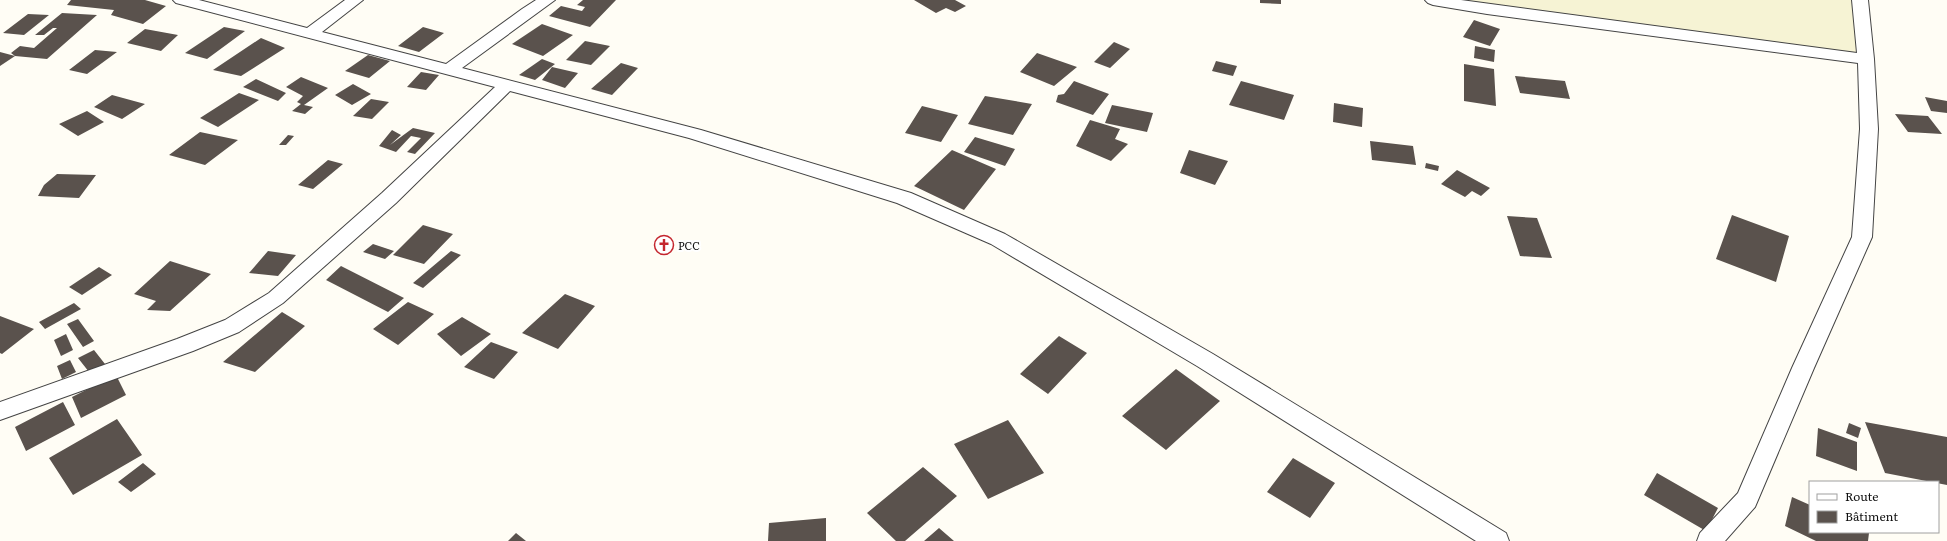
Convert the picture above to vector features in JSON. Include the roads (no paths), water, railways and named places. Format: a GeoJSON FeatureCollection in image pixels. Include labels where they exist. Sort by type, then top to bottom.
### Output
{"type":"FeatureCollection","features":[{"type":"Feature","properties":{"kind":"street"},"geometry":{"type":"LineString","coordinates":[[182,0],[695,134],[904,198],[998,239],[1198,356],[1497,541]]}},
{"type":"Feature","properties":{"kind":"street"},"geometry":{"type":"LineString","coordinates":[[309,34],[355,0]]}},
{"type":"Feature","properties":{"kind":"street"},"geometry":{"type":"LineString","coordinates":[[450,69],[527,12],[547,0]]}},
{"type":"Feature","properties":{"kind":"street"},"geometry":{"type":"LineString","coordinates":[[1433,0],[1487,9],[1866,59]]}},
{"type":"Feature","properties":{"kind":"street"},"geometry":{"type":"LineString","coordinates":[[1709,541],[1747,500],[1803,368],[1862,237],[1869,129],[1866,59],[1860,0]]}},
{"type":"Feature","properties":{"kind":"street"},"geometry":{"type":"LineString","coordinates":[[0,411],[185,346],[232,326],[276,298],[389,198],[507,85]]}},
{"type":"Feature","properties":{"kind":"place","name":"PCC"},"geometry":{"type":"Point","coordinates":[664,245]}}]}
